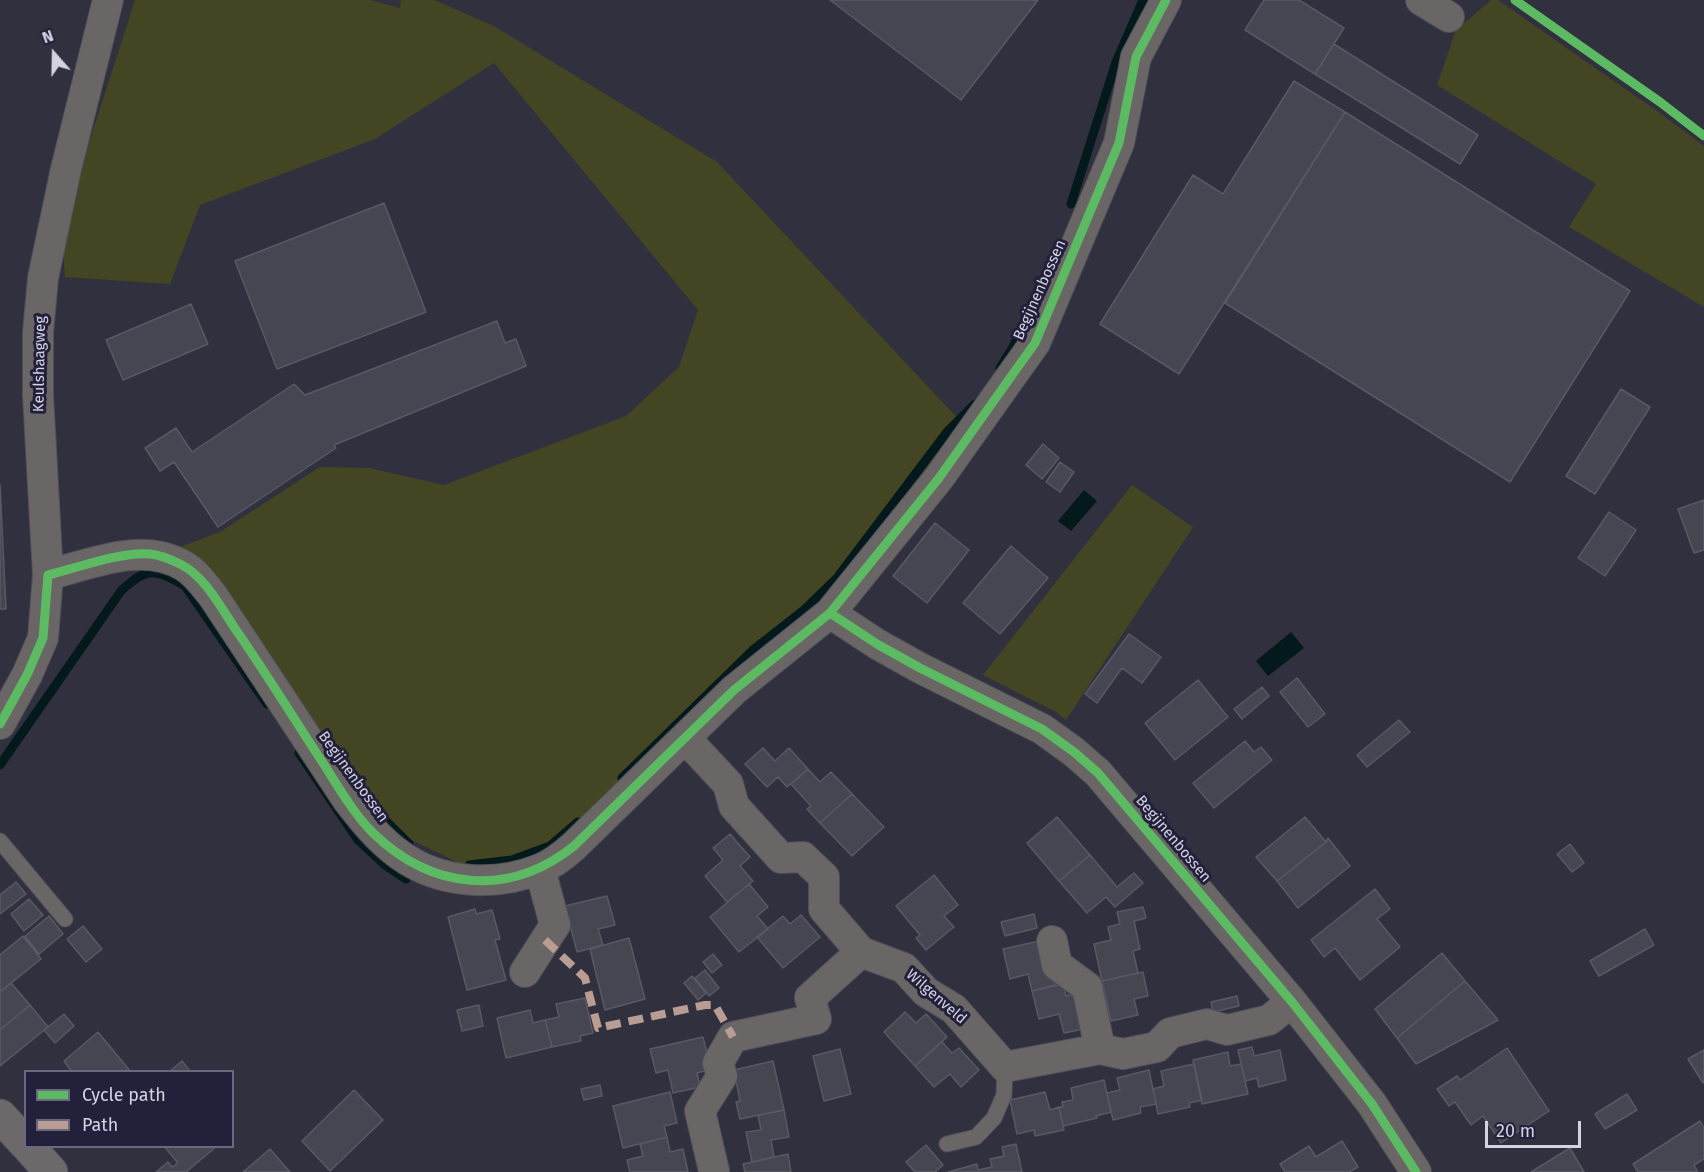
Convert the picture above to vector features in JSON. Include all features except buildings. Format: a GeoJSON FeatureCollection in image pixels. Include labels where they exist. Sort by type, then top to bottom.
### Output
{"type":"FeatureCollection","features":[{"type":"Feature","properties":{"kind":"street","name":"Keulshaagweg"},"geometry":{"type":"LineString","coordinates":[[0,724],[27,675],[43,638],[48,575],[38,395],[38,333],[43,278],[66,169],[108,0]]}},
{"type":"Feature","properties":{"kind":"street","name":"Begijnenbossen"},"geometry":{"type":"LineString","coordinates":[[48,575],[128,555],[151,554],[184,566],[198,578],[219,604],[347,800],[371,831],[388,846],[417,866],[437,874],[463,879],[498,880],[540,869],[558,859],[574,846],[734,690],[830,613],[939,478],[1035,343],[1119,143],[1136,57],[1166,0]]}},
{"type":"Feature","properties":{"kind":"street"},"geometry":{"type":"LineString","coordinates":[[1421,0],[1449,17]]}},
{"type":"Feature","properties":{"kind":"street","name":"Begijnenbossen"},"geometry":{"type":"LineString","coordinates":[[830,613],[877,644],[920,668],[1042,729],[1098,773],[1292,1002],[1372,1104],[1416,1172]]}},
{"type":"Feature","properties":{"kind":"street","name":"Wilgenveld"},"geometry":{"type":"LineString","coordinates":[[685,738],[728,784],[734,806],[781,858],[803,857],[824,877],[824,909],[861,952],[904,968],[926,992],[954,1009],[1005,1067]]}},
{"type":"Feature","properties":{"kind":"street"},"geometry":{"type":"LineString","coordinates":[[525,972],[555,925],[540,869]]}},
{"type":"Feature","properties":{"kind":"street"},"geometry":{"type":"LineString","coordinates":[[1052,940],[1057,965],[1087,987],[1100,1049]]}},
{"type":"Feature","properties":{"kind":"street"},"geometry":{"type":"LineString","coordinates":[[714,1171],[700,1111],[722,1076],[718,1063],[733,1037],[816,1018],[810,998],[861,952]]}},
{"type":"Feature","properties":{"kind":"street"},"geometry":{"type":"LineString","coordinates":[[1005,1067],[1100,1049],[1123,1054],[1157,1047],[1170,1033],[1207,1024],[1227,1030],[1269,1020],[1292,1002]]}},
{"type":"Feature","properties":{"kind":"street"},"geometry":{"type":"LineString","coordinates":[[0,1116],[24,1142]]}},
{"type":"Feature","properties":{"kind":"street"},"geometry":{"type":"LineString","coordinates":[[30,1148],[51,1172]]}},
{"type":"Feature","properties":{"kind":"lane"},"geometry":{"type":"LineString","coordinates":[[0,841],[65,919]]}},
{"type":"Feature","properties":{"kind":"lane"},"geometry":{"type":"LineString","coordinates":[[947,1144],[976,1137],[994,1118],[1004,1095],[1005,1067]]}},
{"type":"Feature","properties":{"kind":"green space"},"geometry":{"type":"Polygon","coordinates":[[[135,0],[370,0],[400,8],[401,0],[434,0],[492,25],[717,162],[964,425],[823,595],[736,666],[551,855],[481,874],[373,821],[177,548],[220,532],[320,467],[369,468],[444,485],[626,416],[679,367],[698,310],[494,63],[375,139],[200,205],[170,284],[65,277],[63,251],[87,149],[135,0]]]}},
{"type":"Feature","properties":{"kind":"green space"},"geometry":{"type":"Polygon","coordinates":[[[1491,0],[1498,0],[1704,146],[1704,307],[1569,227],[1596,184],[1437,85],[1456,30],[1491,0]]]}},
{"type":"Feature","properties":{"kind":"green space"},"geometry":{"type":"Polygon","coordinates":[[[1132,485],[1193,527],[1066,720],[1056,712],[983,675],[1132,485]]]}},
{"type":"Feature","properties":{"kind":"shaded area"},"geometry":{"type":"Polygon","coordinates":[[[1084,490],[1097,501],[1071,531],[1058,521],[1084,490]]]}},
{"type":"Feature","properties":{"kind":"shaded area"},"geometry":{"type":"Polygon","coordinates":[[[1291,632],[1304,648],[1268,676],[1256,661],[1291,632]]]}},
{"type":"Feature","properties":{"kind":"waterway"},"geometry":{"type":"LineString","coordinates":[[1071,204],[1116,62],[1143,0]]}},
{"type":"Feature","properties":{"kind":"waterway"},"geometry":{"type":"LineString","coordinates":[[1000,368],[1013,347],[1055,254]]}},
{"type":"Feature","properties":{"kind":"waterway"},"geometry":{"type":"LineString","coordinates":[[622,778],[754,649],[804,610],[837,578],[947,432],[975,404]]}},
{"type":"Feature","properties":{"kind":"waterway"},"geometry":{"type":"LineString","coordinates":[[0,765],[121,591],[145,574],[159,573],[185,586],[267,704]]}},
{"type":"Feature","properties":{"kind":"waterway"},"geometry":{"type":"LineString","coordinates":[[299,753],[358,840],[385,865],[406,879]]}},
{"type":"Feature","properties":{"kind":"waterway"},"geometry":{"type":"LineString","coordinates":[[354,780],[384,819],[409,844]]}},
{"type":"Feature","properties":{"kind":"waterway"},"geometry":{"type":"LineString","coordinates":[[469,865],[512,860],[550,846],[578,822]]}},
{"type":"Feature","properties":{"kind":"marked path"},"geometry":{"type":"LineString","coordinates":[[545,940],[585,978],[598,1028],[705,1005],[715,1005],[733,1037]]}},
{"type":"Feature","properties":{"kind":"cycle path"},"geometry":{"type":"LineString","coordinates":[[0,724],[27,675],[43,638],[48,575],[127,555],[158,555],[189,569],[205,584],[352,808],[373,833],[396,852],[420,866],[445,876],[471,880],[497,880],[523,874],[549,863],[574,846],[734,690],[830,613],[939,478],[1035,343],[1119,143],[1136,57],[1166,0]]}},
{"type":"Feature","properties":{"kind":"cycle path"},"geometry":{"type":"LineString","coordinates":[[1515,0],[1660,102],[1704,136]]}},
{"type":"Feature","properties":{"kind":"cycle path"},"geometry":{"type":"LineString","coordinates":[[830,613],[877,644],[920,668],[1042,729],[1098,773],[1292,1002],[1372,1104],[1416,1172]]}}]}
